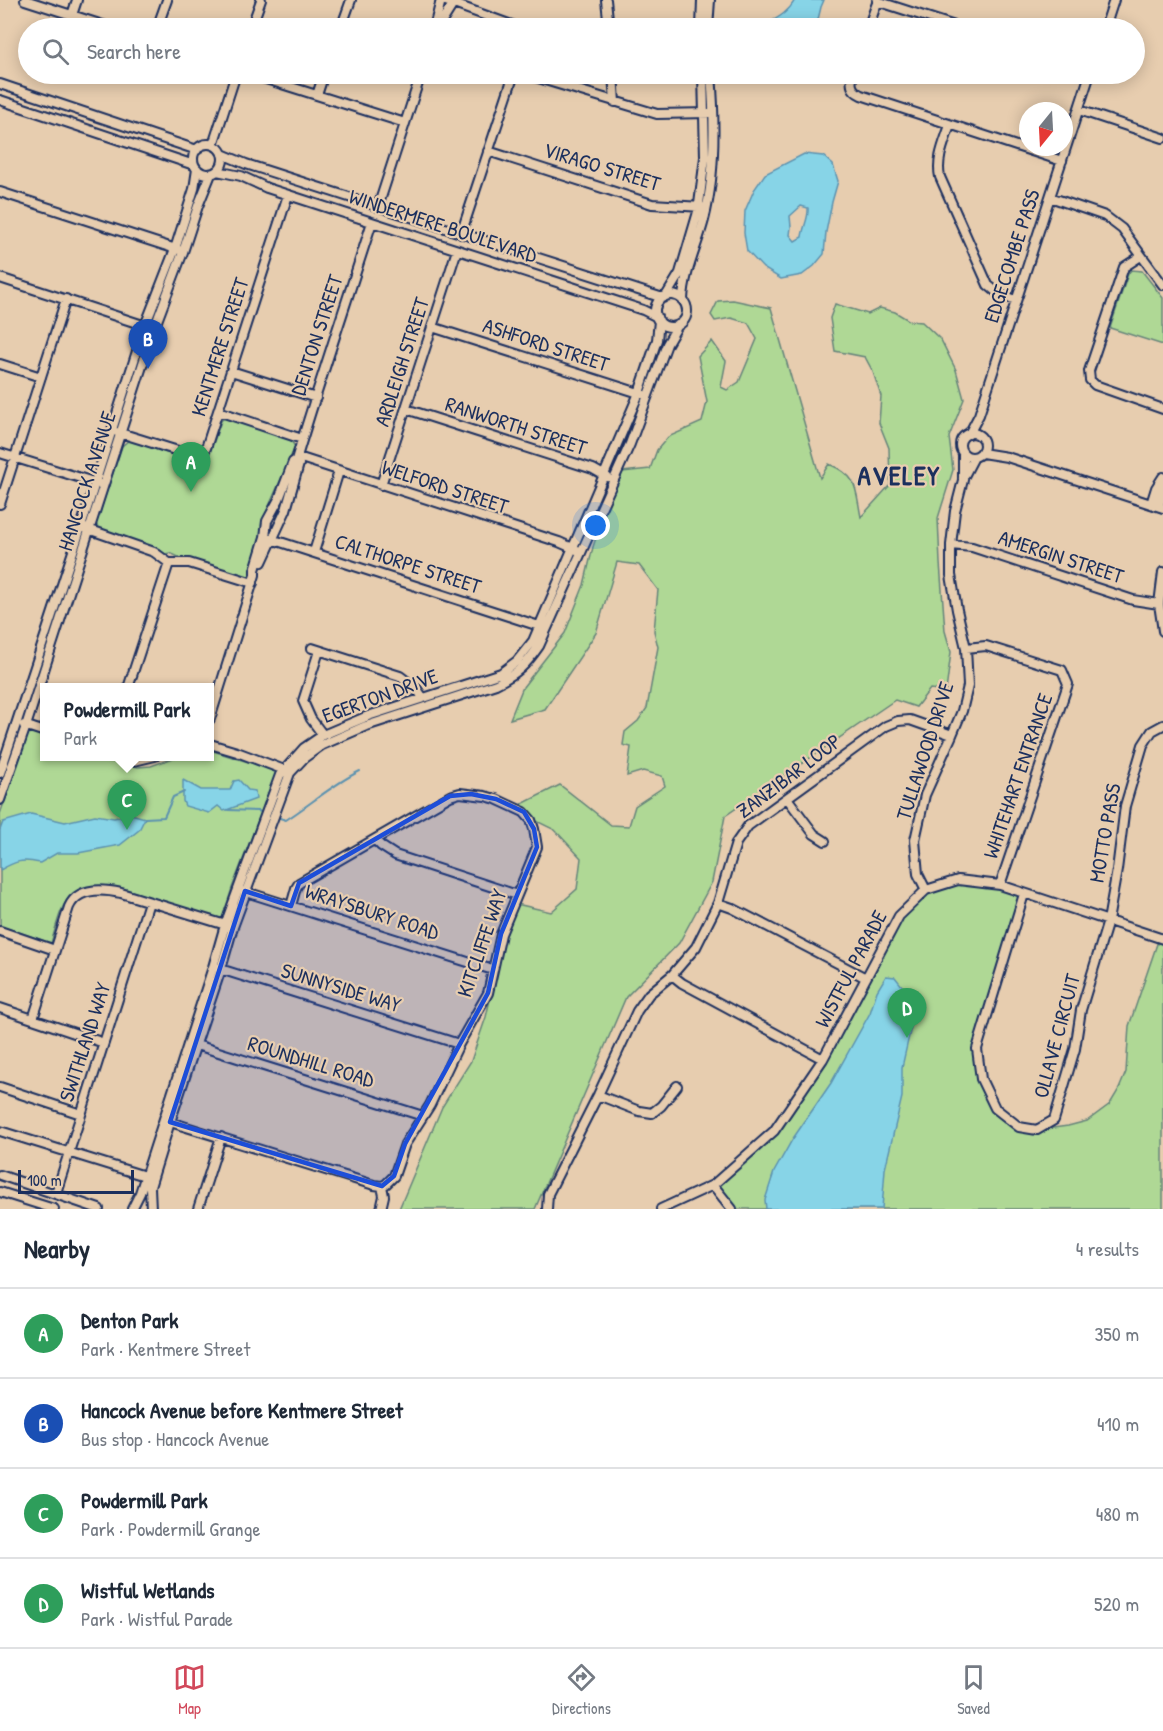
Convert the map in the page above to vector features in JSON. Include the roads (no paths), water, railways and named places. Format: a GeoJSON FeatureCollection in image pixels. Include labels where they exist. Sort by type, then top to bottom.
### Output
{"type":"FeatureCollection","features":[{"type":"Feature","properties":{"kind":"street"},"geometry":{"type":"LineString","coordinates":[[25,0],[81,18]]}},
{"type":"Feature","properties":{"kind":"street"},"geometry":{"type":"LineString","coordinates":[[72,15],[76,0]]}},
{"type":"Feature","properties":{"kind":"street"},"geometry":{"type":"LineString","coordinates":[[161,18],[167,0]]}},
{"type":"Feature","properties":{"kind":"street"},"geometry":{"type":"LineString","coordinates":[[255,18],[261,0]]}},
{"type":"Feature","properties":{"kind":"street"},"geometry":{"type":"LineString","coordinates":[[345,18],[351,0]]}},
{"type":"Feature","properties":{"kind":"street"},"geometry":{"type":"LineString","coordinates":[[438,18],[442,0],[455,2],[495,18]]}},
{"type":"Feature","properties":{"kind":"street"},"geometry":{"type":"LineString","coordinates":[[606,0],[608,18]]}},
{"type":"Feature","properties":{"kind":"street"},"geometry":{"type":"LineString","coordinates":[[701,18],[702,0]]}},
{"type":"Feature","properties":{"kind":"street"},"geometry":{"type":"LineString","coordinates":[[708,18],[710,0]]}},
{"type":"Feature","properties":{"kind":"street"},"geometry":{"type":"LineString","coordinates":[[1108,18],[1114,0]]}},
{"type":"Feature","properties":{"kind":"street"},"geometry":{"type":"LineString","coordinates":[[871,18],[877,1],[930,18]]}},
{"type":"Feature","properties":{"kind":"street"},"geometry":{"type":"LineString","coordinates":[[443,18],[455,2]]}},
{"type":"Feature","properties":{"kind":"street"},"geometry":{"type":"LineString","coordinates":[[0,84],[197,150]]}},
{"type":"Feature","properties":{"kind":"street"},"geometry":{"type":"LineString","coordinates":[[213,145],[233,84]]}},
{"type":"Feature","properties":{"kind":"street"},"geometry":{"type":"LineString","coordinates":[[281,84],[405,123]]}},
{"type":"Feature","properties":{"kind":"street"},"geometry":{"type":"LineString","coordinates":[[316,95],[320,84]]}},
{"type":"Feature","properties":{"kind":"street"},"geometry":{"type":"LineString","coordinates":[[378,207],[417,84]]}},
{"type":"Feature","properties":{"kind":"street"},"geometry":{"type":"LineString","coordinates":[[461,234],[511,84]]}},
{"type":"Feature","properties":{"kind":"street"},"geometry":{"type":"LineString","coordinates":[[557,84],[657,114],[709,113]]}},
{"type":"Feature","properties":{"kind":"street"},"geometry":{"type":"LineString","coordinates":[[614,84],[615,102]]}},
{"type":"Feature","properties":{"kind":"street"},"geometry":{"type":"LineString","coordinates":[[705,84],[709,113]]}},
{"type":"Feature","properties":{"kind":"street"},"geometry":{"type":"LineString","coordinates":[[664,297],[675,296],[686,304],[687,314],[678,325],[668,326],[658,319],[657,304],[680,273],[711,189],[710,84]]}},
{"type":"Feature","properties":{"kind":"street"},"geometry":{"type":"LineString","coordinates":[[852,84],[855,92],[861,95],[1062,161]]}},
{"type":"Feature","properties":{"kind":"street","name":"EDGECOMBE PASS"},"geometry":{"type":"LineString","coordinates":[[969,434],[979,415],[1087,84]]}},
{"type":"Feature","properties":{"kind":"street"},"geometry":{"type":"LineString","coordinates":[[0,100],[196,167],[204,174],[214,173],[222,164],[220,150],[213,145],[204,145],[194,154],[196,167]]}},
{"type":"Feature","properties":{"kind":"street"},"geometry":{"type":"LineString","coordinates":[[1079,110],[1162,135]]}},
{"type":"Feature","properties":{"kind":"street"},"geometry":{"type":"LineString","coordinates":[[950,125],[939,158],[940,177],[988,285],[1000,295],[1016,300]]}},
{"type":"Feature","properties":{"kind":"street","name":"VIRAGO STREET"},"geometry":{"type":"LineString","coordinates":[[488,151],[652,204],[703,207]]}},
{"type":"Feature","properties":{"kind":"street","name":"WINDERMERE BOULEVARD"},"geometry":{"type":"LineString","coordinates":[[222,154],[246,164],[461,234],[664,297]]}},
{"type":"Feature","properties":{"kind":"street","name":"HANCOCK AVENUE"},"geometry":{"type":"LineString","coordinates":[[179,250],[194,189],[196,167]]}},
{"type":"Feature","properties":{"kind":"street","name":"HANCOCK AVENUE"},"geometry":{"type":"LineString","coordinates":[[0,800],[3,770],[17,722],[112,430],[179,250],[200,198],[214,173]]}},
{"type":"Feature","properties":{"kind":"street","name":"WINDERMERE BOULEVARD"},"geometry":{"type":"LineString","coordinates":[[214,173],[240,176],[288,195],[643,310],[658,319]]}},
{"type":"Feature","properties":{"kind":"street"},"geometry":{"type":"LineString","coordinates":[[0,192],[179,250]]}},
{"type":"Feature","properties":{"kind":"street","name":"KENTMERE STREET"},"geometry":{"type":"LineString","coordinates":[[112,430],[191,455],[198,455],[206,448],[288,195]]}},
{"type":"Feature","properties":{"kind":"street"},"geometry":{"type":"LineString","coordinates":[[1050,197],[1105,216],[1122,229],[1163,285]]}},
{"type":"Feature","properties":{"kind":"street"},"geometry":{"type":"LineString","coordinates":[[683,300],[687,271],[703,207]]}},
{"type":"Feature","properties":{"kind":"street","name":"DENTON STREET"},"geometry":{"type":"LineString","coordinates":[[269,538],[267,521],[279,499],[293,462],[297,458],[372,222]]}},
{"type":"Feature","properties":{"kind":"street","name":"ARDLEIGH STREET"},"geometry":{"type":"LineString","coordinates":[[381,485],[457,250]]}},
{"type":"Feature","properties":{"kind":"street"},"geometry":{"type":"LineString","coordinates":[[1141,256],[1124,267],[1089,371],[1090,380],[1095,385],[1163,409]]}},
{"type":"Feature","properties":{"kind":"street"},"geometry":{"type":"LineString","coordinates":[[0,278],[149,327]]}},
{"type":"Feature","properties":{"kind":"street"},"geometry":{"type":"LineString","coordinates":[[0,504],[66,299]]}},
{"type":"Feature","properties":{"kind":"street","name":"EGERTON DRIVE"},"geometry":{"type":"LineString","coordinates":[[132,1209],[141,1205],[151,1209],[150,1187],[167,1120],[229,926],[288,771],[304,748],[323,735],[368,716],[501,673],[517,661],[533,641],[639,393],[657,340],[658,319]]}},
{"type":"Feature","properties":{"kind":"street","name":"EGERTON DRIVE"},"geometry":{"type":"LineString","coordinates":[[288,771],[322,744],[366,726],[496,684],[514,675],[530,660],[539,646],[614,480],[649,396],[667,344],[678,325]]}},
{"type":"Feature","properties":{"kind":"street","name":"HANCOCK AVENUE"},"geometry":{"type":"LineString","coordinates":[[40,683],[121,434],[149,327]]}},
{"type":"Feature","properties":{"kind":"street","name":"ASHFORD STREET"},"geometry":{"type":"LineString","coordinates":[[432,327],[649,396]]}},
{"type":"Feature","properties":{"kind":"street"},"geometry":{"type":"LineString","coordinates":[[0,364],[40,376]]}},
{"type":"Feature","properties":{"kind":"street"},"geometry":{"type":"LineString","coordinates":[[231,371],[316,398]]}},
{"type":"Feature","properties":{"kind":"street","name":"RANWORTH STREET"},"geometry":{"type":"LineString","coordinates":[[406,409],[593,469],[614,480]]}},
{"type":"Feature","properties":{"kind":"street"},"geometry":{"type":"LineString","coordinates":[[218,411],[302,439]]}},
{"type":"Feature","properties":{"kind":"street","name":"EDGECOMBE PASS"},"geometry":{"type":"LineString","coordinates":[[979,415],[982,439]]}},
{"type":"Feature","properties":{"kind":"street"},"geometry":{"type":"LineString","coordinates":[[1007,456],[968,457],[960,446],[962,438],[969,434],[982,439],[1007,456],[1157,506],[1156,488],[1162,479]]}},
{"type":"Feature","properties":{"kind":"street"},"geometry":{"type":"LineString","coordinates":[[978,455],[982,439]]}},
{"type":"Feature","properties":{"kind":"street"},"geometry":{"type":"LineString","coordinates":[[0,453],[104,486]]}},
{"type":"Feature","properties":{"kind":"street","name":"TULLAWOOD DRIVE"},"geometry":{"type":"LineString","coordinates":[[926,890],[918,874],[915,840],[925,795],[962,711],[968,686],[966,648],[951,575],[951,545],[955,511],[963,480],[963,453]]}},
{"type":"Feature","properties":{"kind":"street","name":"TULLAWOOD DRIVE"},"geometry":{"type":"LineString","coordinates":[[963,480],[978,455]]}},
{"type":"Feature","properties":{"kind":"street","name":"DENTON STREET"},"geometry":{"type":"LineString","coordinates":[[214,706],[255,570],[269,538],[286,510],[299,464],[297,458]]}},
{"type":"Feature","properties":{"kind":"street","name":"WELFORD STREET"},"geometry":{"type":"LineString","coordinates":[[297,458],[581,552]]}},
{"type":"Feature","properties":{"kind":"street"},"geometry":{"type":"LineString","coordinates":[[314,552],[339,471]]}},
{"type":"Feature","properties":{"kind":"street"},"geometry":{"type":"LineString","coordinates":[[81,527],[154,552],[169,563],[189,563],[254,579]]}},
{"type":"Feature","properties":{"kind":"street","name":"CALTHORPE STREET"},"geometry":{"type":"LineString","coordinates":[[269,538],[539,626]]}},
{"type":"Feature","properties":{"kind":"street","name":"AMERGIN STREET"},"geometry":{"type":"LineString","coordinates":[[951,545],[972,547],[1133,600],[1159,604]]}},
{"type":"Feature","properties":{"kind":"street"},"geometry":{"type":"LineString","coordinates":[[129,683],[169,563]]}},
{"type":"Feature","properties":{"kind":"street"},"geometry":{"type":"LineString","coordinates":[[1163,572],[1159,604],[1163,631]]}},
{"type":"Feature","properties":{"kind":"street","name":"WHITEHART ENTRANCE"},"geometry":{"type":"LineString","coordinates":[[966,648],[986,646],[1062,670],[1068,684],[1000,885]]}},
{"type":"Feature","properties":{"kind":"street"},"geometry":{"type":"LineString","coordinates":[[323,735],[311,719],[303,701],[316,649],[400,676],[417,689],[423,698]]}},
{"type":"Feature","properties":{"kind":"street","name":"HANCOCK AVENUE"},"geometry":{"type":"LineString","coordinates":[[3,770],[26,726],[40,683]]}},
{"type":"Feature","properties":{"kind":"street","name":"ZANZIBAR LOOP"},"geometry":{"type":"LineString","coordinates":[[547,1209],[548,1194],[638,1011],[649,994],[672,975],[696,947],[718,903],[736,843],[748,826],[886,726],[898,721],[910,720],[952,735]]}},
{"type":"Feature","properties":{"kind":"street"},"geometry":{"type":"LineString","coordinates":[[17,722],[40,730]]}},
{"type":"Feature","properties":{"kind":"street","name":"MOTTO PASS"},"geometry":{"type":"LineString","coordinates":[[1108,921],[1118,870],[1125,807],[1143,745],[1152,731],[1163,725]]}},
{"type":"Feature","properties":{"kind":"street"},"geometry":{"type":"LineString","coordinates":[[214,745],[288,771]]}},
{"type":"Feature","properties":{"kind":"street","name":"KITCLIFFE WAY"},"geometry":{"type":"LineString","coordinates":[[291,906],[299,883],[450,796],[460,793],[496,800],[524,812],[531,820],[537,847],[501,934],[488,993],[459,1044],[430,1105],[402,1151],[394,1176],[391,1181],[382,1186]]}},
{"type":"Feature","properties":{"kind":"street"},"geometry":{"type":"LineString","coordinates":[[787,798],[814,834],[825,841]]}},
{"type":"Feature","properties":{"kind":"street"},"geometry":{"type":"LineString","coordinates":[[375,840],[395,855],[517,895]]}},
{"type":"Feature","properties":{"kind":"street","name":"WISTFUL PARADE"},"geometry":{"type":"LineString","coordinates":[[661,1209],[713,1185],[774,1131],[823,1059],[899,916],[926,890],[958,880],[1000,885],[1163,939]]}},
{"type":"Feature","properties":{"kind":"street"},"geometry":{"type":"LineString","coordinates":[[33,1019],[69,907],[73,899],[79,895],[107,890],[229,926]]}},
{"type":"Feature","properties":{"kind":"street","name":"WRAYSBURY ROAD"},"geometry":{"type":"LineString","coordinates":[[242,891],[493,970]]}},
{"type":"Feature","properties":{"kind":"street","name":"OLLAVE CIRCUIT"},"geometry":{"type":"LineString","coordinates":[[1024,894],[977,1048],[981,1079],[995,1108],[1019,1127],[1037,1130],[1054,1120],[1075,1049],[1081,1010],[1108,921]]}},
{"type":"Feature","properties":{"kind":"street","name":"SWITHLAND WAY"},"geometry":{"type":"LineString","coordinates":[[56,1193],[149,902]]}},
{"type":"Feature","properties":{"kind":"street"},"geometry":{"type":"LineString","coordinates":[[718,903],[732,908],[866,978]]}},
{"type":"Feature","properties":{"kind":"street"},"geometry":{"type":"LineString","coordinates":[[0,931],[55,950]]}},
{"type":"Feature","properties":{"kind":"street","name":"SUNNYSIDE WAY"},"geometry":{"type":"LineString","coordinates":[[217,968],[459,1044]]}},
{"type":"Feature","properties":{"kind":"street"},"geometry":{"type":"LineString","coordinates":[[672,975],[682,983],[823,1059]]}},
{"type":"Feature","properties":{"kind":"street"},"geometry":{"type":"LineString","coordinates":[[0,1008],[104,1043]]}},
{"type":"Feature","properties":{"kind":"street","name":"ROUNDHILL ROAD"},"geometry":{"type":"LineString","coordinates":[[191,1044],[423,1116]]}},
{"type":"Feature","properties":{"kind":"street"},"geometry":{"type":"LineString","coordinates":[[598,1095],[639,1112],[652,1113],[661,1106],[677,1086]]}},
{"type":"Feature","properties":{"kind":"street"},"geometry":{"type":"LineString","coordinates":[[0,1088],[81,1114]]}},
{"type":"Feature","properties":{"kind":"street"},"geometry":{"type":"LineString","coordinates":[[167,1120],[382,1186],[384,1196],[381,1209]]}},
{"type":"Feature","properties":{"kind":"street","name":"EGERTON DRIVE"},"geometry":{"type":"LineString","coordinates":[[132,1209],[167,1120]]}},
{"type":"Feature","properties":{"kind":"street"},"geometry":{"type":"LineString","coordinates":[[0,1131],[145,1176]]}},
{"type":"Feature","properties":{"kind":"street"},"geometry":{"type":"LineString","coordinates":[[198,1209],[221,1137]]}},
{"type":"Feature","properties":{"kind":"street"},"geometry":{"type":"LineString","coordinates":[[0,1175],[99,1209]]}},
{"type":"Feature","properties":{"kind":"street"},"geometry":{"type":"LineString","coordinates":[[713,1185],[732,1209]]}},
{"type":"Feature","properties":{"kind":"street"},"geometry":{"type":"LineString","coordinates":[[0,1192],[54,1209]]}},
{"type":"Feature","properties":{"kind":"water"},"geometry":{"type":"Polygon","coordinates":[[[795,0],[824,0],[818,18],[777,18],[795,0]]]}},
{"type":"Feature","properties":{"kind":"water"},"geometry":{"type":"Polygon","coordinates":[[[804,154],[823,156],[833,165],[838,181],[826,232],[824,254],[802,275],[781,279],[763,268],[747,251],[744,233],[745,211],[754,190],[765,174],[804,154]],[[801,206],[790,216],[790,235],[795,241],[802,237],[808,208],[801,206]]]}},
{"type":"Feature","properties":{"kind":"water"},"geometry":{"type":"Polygon","coordinates":[[[183,780],[201,790],[230,790],[234,781],[239,780],[248,790],[255,791],[256,799],[224,811],[218,806],[209,813],[185,806],[183,780]]]}},
{"type":"Feature","properties":{"kind":"water"},"geometry":{"type":"Polygon","coordinates":[[[31,814],[65,822],[95,815],[114,818],[131,814],[145,818],[139,830],[120,845],[78,853],[57,853],[40,863],[19,862],[0,870],[0,830],[3,822],[31,814]]]}},
{"type":"Feature","properties":{"kind":"water"},"geometry":{"type":"Polygon","coordinates":[[[886,976],[895,977],[906,991],[914,1014],[902,1067],[902,1097],[885,1169],[882,1209],[766,1209],[765,1200],[774,1172],[792,1140],[831,1083],[870,1013],[877,991],[886,976]]]}},
{"type":"Feature","properties":{"kind":"waterway"},"geometry":{"type":"LineString","coordinates":[[228,810],[258,811],[286,820],[331,788],[360,771]]}},
{"type":"Feature","properties":{"kind":"waterway"},"geometry":{"type":"LineString","coordinates":[[145,818],[164,817],[173,797],[184,792]]}},
{"type":"Feature","properties":{"kind":"place","name":"Hancock Avenue before Kentmere Street"},"geometry":{"type":"Point","coordinates":[148,369]}},
{"type":"Feature","properties":{"kind":"place","name":"Denton Park"},"geometry":{"type":"Point","coordinates":[191,492]}},
{"type":"Feature","properties":{"kind":"place","name":"Powdermill Park"},"geometry":{"type":"Point","coordinates":[127,830]}},
{"type":"Feature","properties":{"kind":"place","name":"Wistful Wetlands"},"geometry":{"type":"Point","coordinates":[907,1038]}},
{"type":"Feature","properties":{"kind":"district","name":"AVELEY"},"geometry":{"type":"Point","coordinates":[899,476]}}]}
